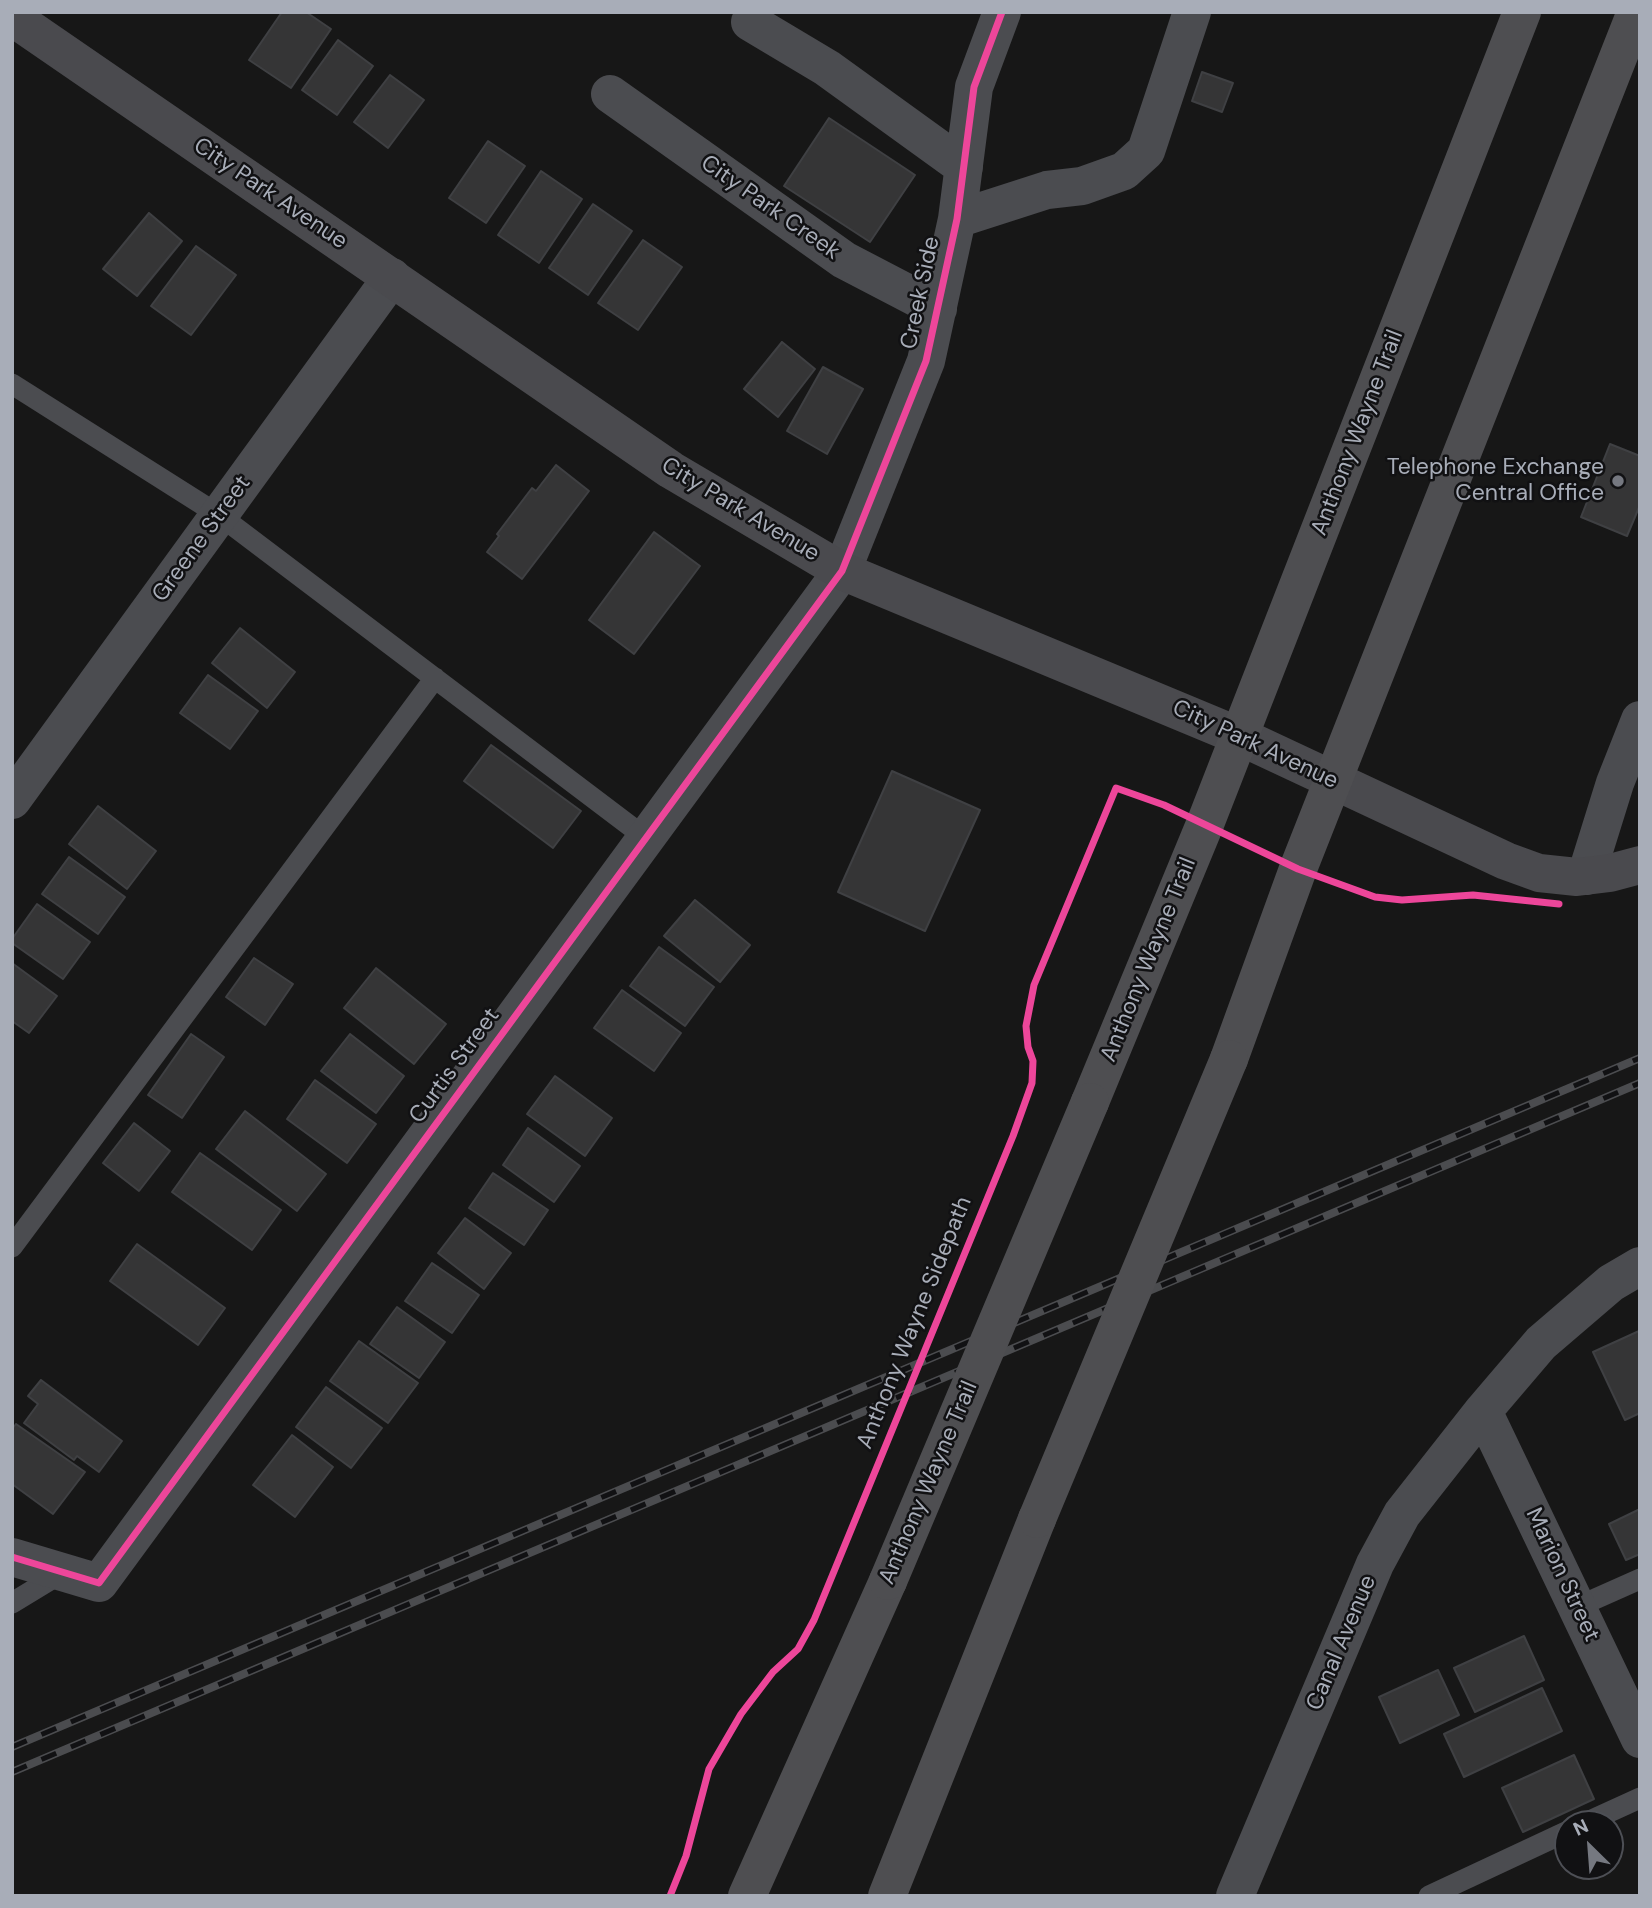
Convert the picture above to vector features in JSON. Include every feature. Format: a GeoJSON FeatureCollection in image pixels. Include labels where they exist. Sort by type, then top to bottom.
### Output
{"type":"FeatureCollection","features":[{"type":"Feature","properties":{"kind":"highway","name":"Anthony Wayne Trail"},"geometry":{"type":"LineString","coordinates":[[747,1896],[888,1581],[1090,1102],[1239,736],[1522,12]]}},
{"type":"Feature","properties":{"kind":"highway"},"geometry":{"type":"LineString","coordinates":[[887,1896],[1037,1519],[1228,1059],[1333,781],[1636,12]]}},
{"type":"Feature","properties":{"kind":"street","name":"Creek Side"},"geometry":{"type":"LineString","coordinates":[[842,571],[926,361],[957,219],[974,88],[1002,12]]}},
{"type":"Feature","properties":{"kind":"street","name":"Creek Side"},"geometry":{"type":"LineString","coordinates":[[957,219],[1047,190],[1082,186],[1124,172],[1146,151],[1192,12]]}},
{"type":"Feature","properties":{"kind":"street","name":"City Park Avenue"},"geometry":{"type":"LineString","coordinates":[[12,17],[671,470],[842,571],[1239,736],[1506,861],[1539,873],[1586,876],[1640,865]]}},
{"type":"Feature","properties":{"kind":"street"},"geometry":{"type":"LineString","coordinates":[[750,22],[827,68],[964,167]]}},
{"type":"Feature","properties":{"kind":"street","name":"City Park Creek"},"geometry":{"type":"LineString","coordinates":[[610,94],[844,260],[937,309]]}},
{"type":"Feature","properties":{"kind":"street","name":"Greene Street"},"geometry":{"type":"LineString","coordinates":[[12,800],[392,277]]}},
{"type":"Feature","properties":{"kind":"street","name":"Curtis Street"},"geometry":{"type":"LineString","coordinates":[[62,1572],[99,1583],[842,571]]}},
{"type":"Feature","properties":{"kind":"street"},"geometry":{"type":"LineString","coordinates":[[1586,876],[1615,783],[1640,720]]}},
{"type":"Feature","properties":{"kind":"street","name":"Canal Avenue"},"geometry":{"type":"LineString","coordinates":[[1235,1896],[1375,1564],[1402,1514],[1483,1411],[1541,1343],[1611,1283],[1640,1266]]}},
{"type":"Feature","properties":{"kind":"street","name":"Marion Street"},"geometry":{"type":"LineString","coordinates":[[1483,1411],[1640,1739]]}},
{"type":"Feature","properties":{"kind":"street"},"geometry":{"type":"LineString","coordinates":[[12,1557],[62,1572]]}},
{"type":"Feature","properties":{"kind":"lane"},"geometry":{"type":"LineString","coordinates":[[12,384],[219,515],[646,838]]}},
{"type":"Feature","properties":{"kind":"lane"},"geometry":{"type":"LineString","coordinates":[[12,1247],[435,678]]}},
{"type":"Feature","properties":{"kind":"lane"},"geometry":{"type":"LineString","coordinates":[[12,1603],[62,1572]]}},
{"type":"Feature","properties":{"kind":"lane"},"geometry":{"type":"LineString","coordinates":[[1577,1607],[1640,1579]]}},
{"type":"Feature","properties":{"kind":"lane"},"geometry":{"type":"LineString","coordinates":[[1614,1810],[1640,1798]]}},
{"type":"Feature","properties":{"kind":"lane"},"geometry":{"type":"LineString","coordinates":[[1429,1896],[1554,1838]]}},
{"type":"Feature","properties":{"kind":"building"},"geometry":{"type":"Polygon","coordinates":[[[282,12],[306,12],[331,29],[291,88],[249,60],[282,12]]]}},
{"type":"Feature","properties":{"kind":"building"},"geometry":{"type":"Polygon","coordinates":[[[338,40],[373,66],[337,115],[302,90],[338,40]]]}},
{"type":"Feature","properties":{"kind":"building"},"geometry":{"type":"Polygon","coordinates":[[[1202,72],[1233,83],[1222,112],[1192,101],[1202,72]]]}},
{"type":"Feature","properties":{"kind":"building"},"geometry":{"type":"Polygon","coordinates":[[[390,75],[424,100],[388,148],[354,122],[390,75]]]}},
{"type":"Feature","properties":{"kind":"building"},"geometry":{"type":"Polygon","coordinates":[[[829,118],[915,175],[870,242],[784,186],[829,118]]]}},
{"type":"Feature","properties":{"kind":"building"},"geometry":{"type":"Polygon","coordinates":[[[488,141],[525,166],[486,223],[449,198],[488,141]]]}},
{"type":"Feature","properties":{"kind":"building"},"geometry":{"type":"Polygon","coordinates":[[[541,171],[582,199],[539,263],[498,235],[541,171]]]}},
{"type":"Feature","properties":{"kind":"building"},"geometry":{"type":"Polygon","coordinates":[[[593,204],[632,231],[588,295],[549,268],[593,204]]]}},
{"type":"Feature","properties":{"kind":"building"},"geometry":{"type":"Polygon","coordinates":[[[149,213],[182,241],[137,296],[103,269],[149,213]]]}},
{"type":"Feature","properties":{"kind":"building"},"geometry":{"type":"Polygon","coordinates":[[[643,240],[682,267],[638,330],[598,303],[643,240]]]}},
{"type":"Feature","properties":{"kind":"building"},"geometry":{"type":"Polygon","coordinates":[[[196,246],[236,275],[191,335],[151,306],[196,246]]]}},
{"type":"Feature","properties":{"kind":"building"},"geometry":{"type":"Polygon","coordinates":[[[782,342],[815,369],[778,417],[744,389],[782,342]]]}},
{"type":"Feature","properties":{"kind":"building"},"geometry":{"type":"Polygon","coordinates":[[[823,367],[863,389],[827,454],[787,431],[823,367]]]}},
{"type":"Feature","properties":{"kind":"building","name":"Telephone Exchange Central Office"},"geometry":{"type":"Polygon","coordinates":[[[1610,444],[1640,456],[1640,505],[1627,536],[1581,517],[1610,444]]]}},
{"type":"Feature","properties":{"kind":"building"},"geometry":{"type":"Polygon","coordinates":[[[556,465],[589,491],[522,579],[487,552],[499,536],[497,534],[532,488],[536,491],[556,465]]]}},
{"type":"Feature","properties":{"kind":"building"},"geometry":{"type":"Polygon","coordinates":[[[654,532],[700,566],[634,654],[589,620],[654,532]]]}},
{"type":"Feature","properties":{"kind":"building"},"geometry":{"type":"Polygon","coordinates":[[[240,628],[295,672],[267,708],[212,663],[240,628]]]}},
{"type":"Feature","properties":{"kind":"building"},"geometry":{"type":"Polygon","coordinates":[[[208,675],[258,711],[230,749],[180,713],[208,675]]]}},
{"type":"Feature","properties":{"kind":"building"},"geometry":{"type":"Polygon","coordinates":[[[491,745],[581,811],[553,848],[464,781],[491,745]]]}},
{"type":"Feature","properties":{"kind":"building"},"geometry":{"type":"Polygon","coordinates":[[[892,771],[980,810],[925,931],[838,892],[892,771]]]}},
{"type":"Feature","properties":{"kind":"building"},"geometry":{"type":"Polygon","coordinates":[[[98,806],[156,851],[127,889],[69,844],[98,806]]]}},
{"type":"Feature","properties":{"kind":"building"},"geometry":{"type":"Polygon","coordinates":[[[69,857],[125,897],[98,934],[42,894],[69,857]]]}},
{"type":"Feature","properties":{"kind":"building"},"geometry":{"type":"Polygon","coordinates":[[[695,900],[750,945],[720,982],[664,936],[695,900]]]}},
{"type":"Feature","properties":{"kind":"building"},"geometry":{"type":"Polygon","coordinates":[[[37,904],[90,942],[63,979],[12,943],[12,939],[37,904]]]}},
{"type":"Feature","properties":{"kind":"building"},"geometry":{"type":"Polygon","coordinates":[[[659,947],[714,987],[685,1026],[630,986],[659,947]]]}},
{"type":"Feature","properties":{"kind":"building"},"geometry":{"type":"Polygon","coordinates":[[[254,958],[293,984],[265,1025],[226,997],[254,958]]]}},
{"type":"Feature","properties":{"kind":"building"},"geometry":{"type":"Polygon","coordinates":[[[12,963],[57,996],[29,1033],[12,1021],[12,963]]]}},
{"type":"Feature","properties":{"kind":"building"},"geometry":{"type":"Polygon","coordinates":[[[376,968],[446,1024],[414,1064],[344,1008],[376,968]]]}},
{"type":"Feature","properties":{"kind":"building"},"geometry":{"type":"Polygon","coordinates":[[[622,990],[681,1033],[654,1071],[594,1028],[622,990]]]}},
{"type":"Feature","properties":{"kind":"building"},"geometry":{"type":"Polygon","coordinates":[[[191,1034],[224,1057],[182,1118],[148,1095],[191,1034]]]}},
{"type":"Feature","properties":{"kind":"building"},"geometry":{"type":"Polygon","coordinates":[[[350,1034],[404,1076],[376,1113],[321,1071],[350,1034]]]}},
{"type":"Feature","properties":{"kind":"building"},"geometry":{"type":"Polygon","coordinates":[[[555,1076],[612,1118],[585,1156],[527,1114],[555,1076]]]}},
{"type":"Feature","properties":{"kind":"building"},"geometry":{"type":"Polygon","coordinates":[[[315,1080],[376,1124],[347,1163],[287,1119],[315,1080]]]}},
{"type":"Feature","properties":{"kind":"building"},"geometry":{"type":"Polygon","coordinates":[[[245,1111],[326,1174],[297,1211],[216,1149],[245,1111]]]}},
{"type":"Feature","properties":{"kind":"building"},"geometry":{"type":"Polygon","coordinates":[[[134,1123],[170,1151],[139,1191],[103,1163],[134,1123]]]}},
{"type":"Feature","properties":{"kind":"building"},"geometry":{"type":"Polygon","coordinates":[[[528,1128],[580,1166],[554,1202],[503,1165],[528,1128]]]}},
{"type":"Feature","properties":{"kind":"building"},"geometry":{"type":"Polygon","coordinates":[[[200,1153],[281,1210],[252,1250],[172,1192],[200,1153]]]}},
{"type":"Feature","properties":{"kind":"building"},"geometry":{"type":"Polygon","coordinates":[[[493,1173],[548,1210],[524,1245],[469,1208],[493,1173]]]}},
{"type":"Feature","properties":{"kind":"building"},"geometry":{"type":"Polygon","coordinates":[[[465,1218],[511,1253],[484,1289],[438,1253],[465,1218]]]}},
{"type":"Feature","properties":{"kind":"building"},"geometry":{"type":"Polygon","coordinates":[[[137,1244],[225,1308],[198,1345],[110,1281],[137,1244]]]}},
{"type":"Feature","properties":{"kind":"building"},"geometry":{"type":"Polygon","coordinates":[[[432,1263],[479,1295],[452,1333],[405,1301],[432,1263]]]}},
{"type":"Feature","properties":{"kind":"building"},"geometry":{"type":"Polygon","coordinates":[[[397,1307],[445,1342],[419,1378],[370,1344],[397,1307]]]}},
{"type":"Feature","properties":{"kind":"building"},"geometry":{"type":"Polygon","coordinates":[[[1639,1331],[1640,1413],[1625,1420],[1593,1352],[1639,1331]]]}},
{"type":"Feature","properties":{"kind":"building"},"geometry":{"type":"Polygon","coordinates":[[[359,1341],[418,1383],[388,1423],[330,1381],[359,1341]]]}},
{"type":"Feature","properties":{"kind":"building"},"geometry":{"type":"Polygon","coordinates":[[[41,1380],[122,1441],[99,1472],[77,1456],[74,1460],[24,1423],[38,1404],[28,1396],[41,1380]]]}},
{"type":"Feature","properties":{"kind":"building"},"geometry":{"type":"Polygon","coordinates":[[[326,1387],[382,1428],[351,1468],[296,1427],[326,1387]]]}},
{"type":"Feature","properties":{"kind":"building"},"geometry":{"type":"Polygon","coordinates":[[[16,1424],[85,1472],[53,1514],[12,1484],[12,1429],[16,1424]]]}},
{"type":"Feature","properties":{"kind":"building"},"geometry":{"type":"Polygon","coordinates":[[[292,1435],[333,1467],[295,1517],[253,1485],[292,1435]]]}},
{"type":"Feature","properties":{"kind":"building"},"geometry":{"type":"Polygon","coordinates":[[[1640,1509],[1640,1554],[1626,1560],[1609,1524],[1640,1509]]]}},
{"type":"Feature","properties":{"kind":"building"},"geometry":{"type":"Polygon","coordinates":[[[1524,1636],[1544,1680],[1475,1712],[1454,1668],[1524,1636]]]}},
{"type":"Feature","properties":{"kind":"building"},"geometry":{"type":"Polygon","coordinates":[[[1438,1670],[1459,1715],[1400,1743],[1379,1697],[1438,1670]]]}},
{"type":"Feature","properties":{"kind":"building"},"geometry":{"type":"Polygon","coordinates":[[[1542,1688],[1562,1731],[1464,1777],[1444,1734],[1542,1688]]]}},
{"type":"Feature","properties":{"kind":"building"},"geometry":{"type":"Polygon","coordinates":[[[1574,1755],[1594,1799],[1570,1810],[1554,1810],[1554,1818],[1523,1832],[1502,1788],[1574,1755]]]}},
{"type":"Feature","properties":{"kind":"railway"},"geometry":{"type":"LineString","coordinates":[[12,1747],[1640,1058]]}},
{"type":"Feature","properties":{"kind":"railway"},"geometry":{"type":"LineString","coordinates":[[12,1772],[1640,1083]]}},
{"type":"Feature","properties":{"kind":"cycle path"},"geometry":{"type":"LineString","coordinates":[[12,1557],[99,1583],[842,571],[926,361],[957,219],[974,87],[1002,12]]}},
{"type":"Feature","properties":{"kind":"cycle path","name":"Anthony Wayne Sidepath"},"geometry":{"type":"LineString","coordinates":[[670,1896],[686,1856],[709,1769],[741,1714],[773,1672],[798,1649],[814,1620],[1013,1136],[1032,1083],[1033,1061],[1028,1047],[1026,1026],[1034,985],[1116,788],[1164,805],[1298,869],[1375,897],[1402,900],[1473,895],[1559,904]]}},
{"type":"Feature","properties":{"kind":"place","name":"Telephone Exchange Central Office"},"geometry":{"type":"Point","coordinates":[1618,481]}}]}
